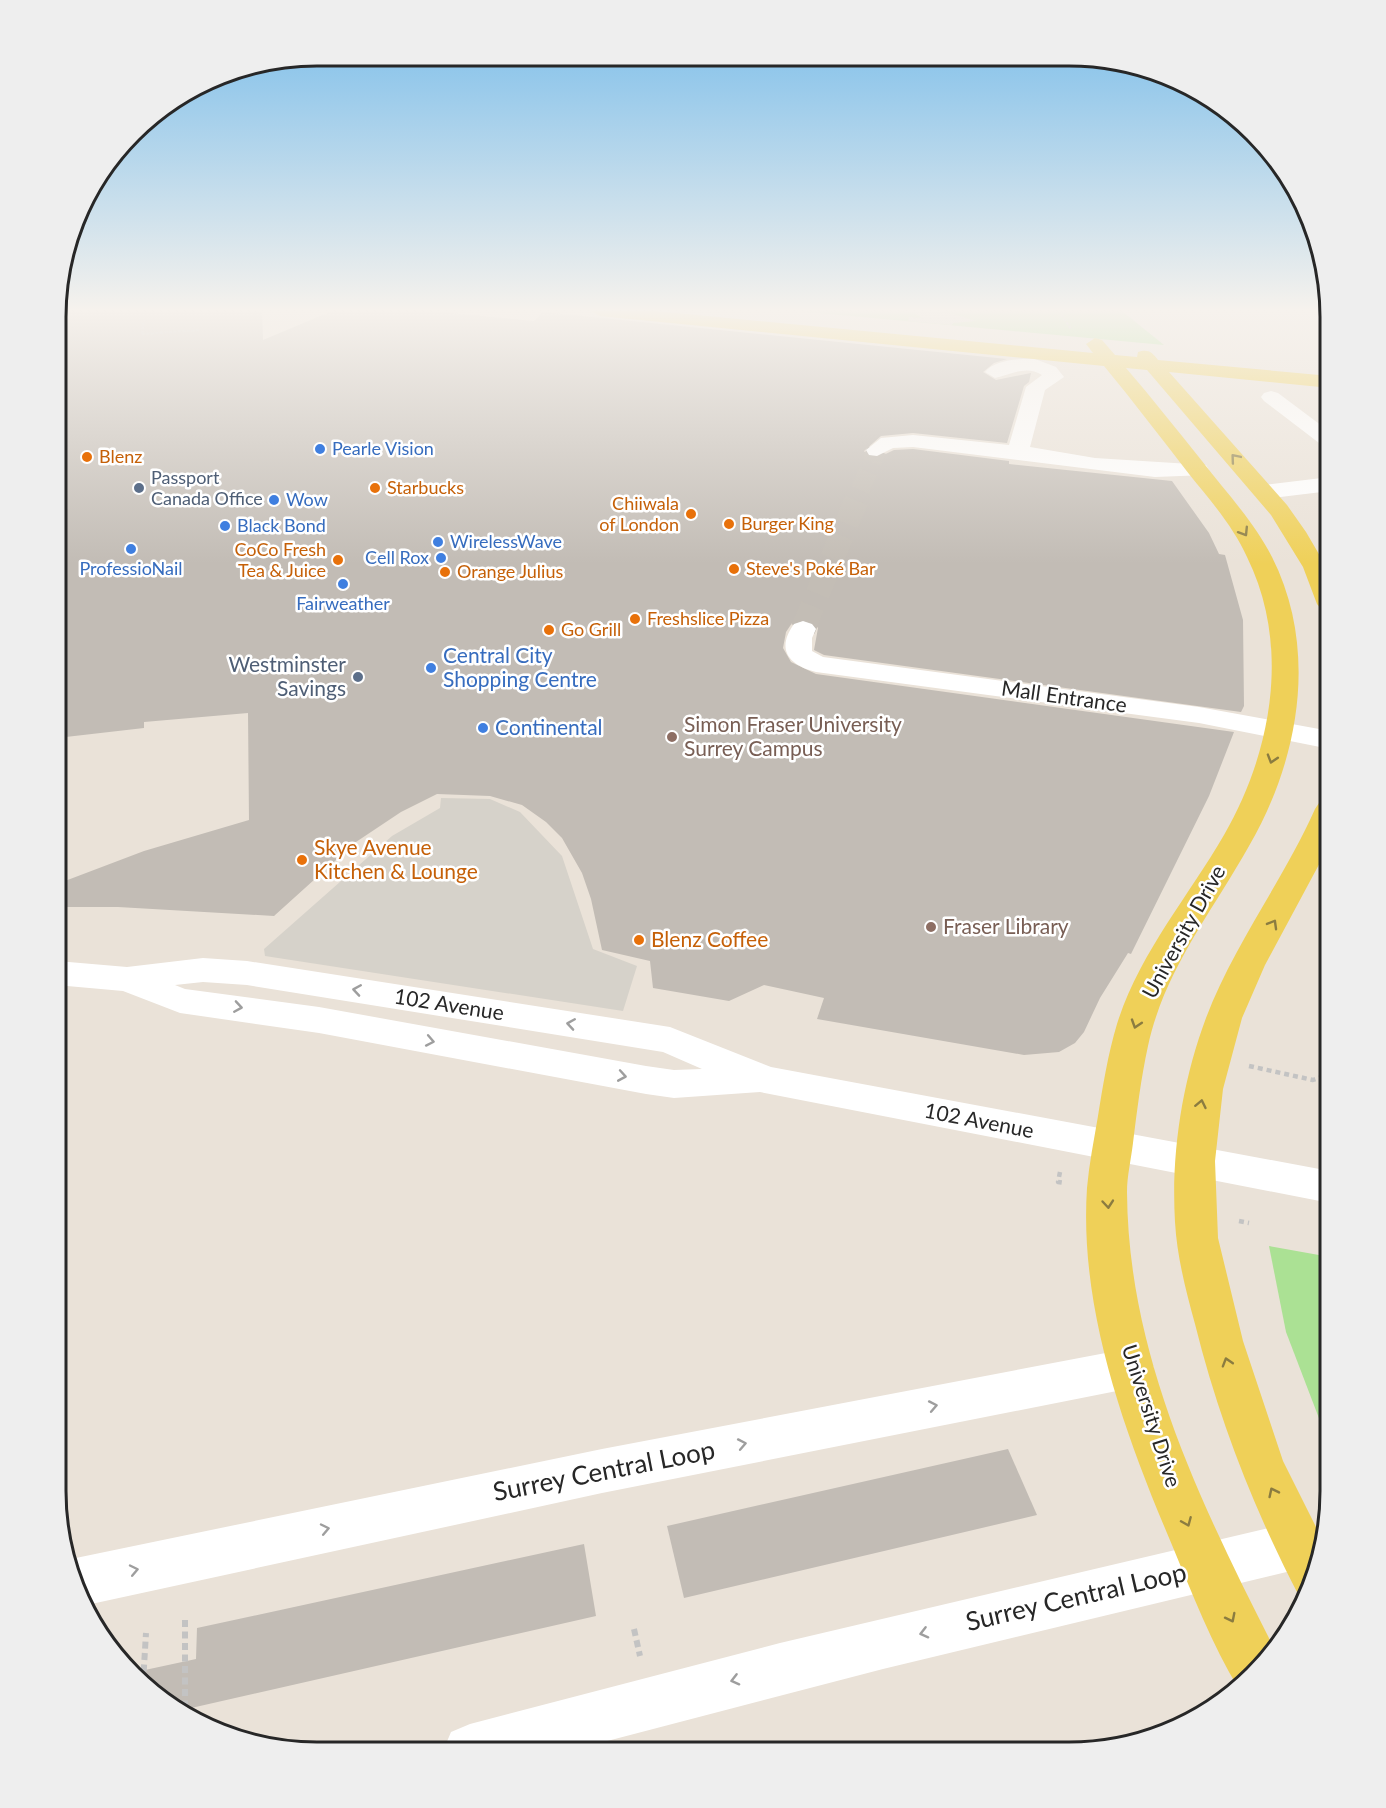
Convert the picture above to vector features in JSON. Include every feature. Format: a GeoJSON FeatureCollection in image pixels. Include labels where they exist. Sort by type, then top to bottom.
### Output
{"type":"FeatureCollection","features":[{"type":"Feature","properties":{"kind":"main road","name":"University Drive"},"geometry":{"type":"LineString","coordinates":[[1138,395],[1243,529],[1265,569],[1274,595],[1281,623],[1286,661],[1286,696],[1280,730],[1262,792],[1245,826],[1146,995],[1131,1041],[1107,1192],[1114,1284],[1132,1368],[1149,1425],[1205,1566],[1253,1662]]}},
{"type":"Feature","properties":{"kind":"main road"},"geometry":{"type":"LineString","coordinates":[[1179,395],[1264,492],[1298,536],[1320,576]]}},
{"type":"Feature","properties":{"kind":"main road"},"geometry":{"type":"LineString","coordinates":[[1198,470],[1240,494],[1256,510],[1298,536]]}},
{"type":"Feature","properties":{"kind":"main road"},"geometry":{"type":"LineString","coordinates":[[1307,1561],[1267,1478],[1226,1360],[1207,1288],[1196,1228],[1194,1162],[1200,1109],[1224,1017],[1239,983],[1320,834]]}},
{"type":"Feature","properties":{"kind":"street"},"geometry":{"type":"LineString","coordinates":[[1018,452],[1034,395]]}},
{"type":"Feature","properties":{"kind":"street"},"geometry":{"type":"LineString","coordinates":[[1271,397],[1320,434]]}},
{"type":"Feature","properties":{"kind":"street"},"geometry":{"type":"LineString","coordinates":[[877,450],[888,442],[913,441],[1018,452],[1095,464],[1146,469],[1198,470]]}},
{"type":"Feature","properties":{"kind":"street"},"geometry":{"type":"LineString","coordinates":[[1264,492],[1320,485]]}},
{"type":"Feature","properties":{"kind":"street","name":"Mall Entrance"},"geometry":{"type":"LineString","coordinates":[[801,641],[816,664],[1199,715],[1320,738]]}},
{"type":"Feature","properties":{"kind":"street","name":"102 Avenue"},"geometry":{"type":"LineString","coordinates":[[66,974],[127,978],[180,1001],[319,1020],[646,1080],[674,1084],[764,1080],[1320,1185]]}},
{"type":"Feature","properties":{"kind":"street","name":"Surrey Central Loop"},"geometry":{"type":"LineString","coordinates":[[83,1581],[602,1471],[1132,1368]]}},
{"type":"Feature","properties":{"kind":"street","name":"Surrey Central Loop"},"geometry":{"type":"LineString","coordinates":[[502,1742],[650,1701],[1137,1580],[1205,1566],[1307,1561]]}},
{"type":"Feature","properties":{"kind":"path"},"geometry":{"type":"LineString","coordinates":[[1246,1065],[1313,1080],[1320,1078]]}},
{"type":"Feature","properties":{"kind":"path"},"geometry":{"type":"LineString","coordinates":[[185,1620],[185,1705]]}},
{"type":"Feature","properties":{"kind":"path"},"geometry":{"type":"LineString","coordinates":[[634,1629],[640,1657]]}},
{"type":"Feature","properties":{"kind":"path"},"geometry":{"type":"LineString","coordinates":[[144,1673],[146,1634]]}},
{"type":"Feature","properties":{"kind":"green space"},"geometry":{"type":"Polygon","coordinates":[[[1269,1246],[1320,1255],[1320,1421],[1286,1332],[1269,1246]]]}},
{"type":"Feature","properties":{"kind":"shaded area"},"geometry":{"type":"Polygon","coordinates":[[[441,798],[490,799],[520,812],[562,856],[593,949],[637,966],[623,1011],[265,956],[264,949],[392,836],[440,808],[441,798]]]}},
{"type":"Feature","properties":{"kind":"building","name":"Central City Shopping Centre"},"geometry":{"type":"Polygon","coordinates":[[[66,395],[1021,395],[1007,443],[913,433],[881,436],[864,451],[869,457],[877,458],[894,450],[913,449],[1009,461],[1009,464],[1172,481],[1209,533],[1219,554],[1225,555],[1243,620],[1244,706],[1241,712],[824,655],[814,650],[818,628],[813,622],[804,619],[792,623],[786,632],[783,648],[791,662],[816,674],[1234,732],[1209,796],[1131,954],[1128,953],[1100,998],[1084,1032],[1075,1043],[1059,1052],[1024,1055],[817,1019],[824,998],[764,985],[729,1001],[653,988],[650,961],[602,950],[591,899],[582,873],[562,838],[546,822],[522,805],[490,796],[437,794],[401,812],[356,842],[274,916],[118,907],[66,907],[66,881],[144,851],[249,820],[248,713],[144,722],[144,728],[66,737],[66,395]]]}},
{"type":"Feature","properties":{"kind":"building"},"geometry":{"type":"Polygon","coordinates":[[[1008,1449],[1037,1515],[684,1598],[667,1526],[1008,1449]]]}},
{"type":"Feature","properties":{"kind":"building"},"geometry":{"type":"Polygon","coordinates":[[[584,1544],[596,1616],[191,1708],[177,1700],[141,1671],[196,1659],[197,1628],[584,1544]]]}},
{"type":"Feature","properties":{"kind":"tunnel"},"geometry":{"type":"LineString","coordinates":[[860,490],[877,450]]}},
{"type":"Feature","properties":{"kind":"tunnel"},"geometry":{"type":"LineString","coordinates":[[803,629],[861,489]]}},
{"type":"Feature","properties":{"kind":"place","name":"Pearle Vision"},"geometry":{"type":"Point","coordinates":[320,449]}},
{"type":"Feature","properties":{"kind":"place","name":"Blenz"},"geometry":{"type":"Point","coordinates":[87,457]}},
{"type":"Feature","properties":{"kind":"place","name":"Passport Canada Office"},"geometry":{"type":"Point","coordinates":[139,488]}},
{"type":"Feature","properties":{"kind":"place","name":"Starbucks"},"geometry":{"type":"Point","coordinates":[375,488]}},
{"type":"Feature","properties":{"kind":"place","name":"Wow"},"geometry":{"type":"Point","coordinates":[274,500]}},
{"type":"Feature","properties":{"kind":"place","name":"Chiiwala of London"},"geometry":{"type":"Point","coordinates":[691,514]}},
{"type":"Feature","properties":{"kind":"place","name":"Burger King"},"geometry":{"type":"Point","coordinates":[729,524]}},
{"type":"Feature","properties":{"kind":"place","name":"Black Bond"},"geometry":{"type":"Point","coordinates":[225,526]}},
{"type":"Feature","properties":{"kind":"place","name":"WirelessWave"},"geometry":{"type":"Point","coordinates":[438,542]}},
{"type":"Feature","properties":{"kind":"place","name":"ProfessioNail"},"geometry":{"type":"Point","coordinates":[131,549]}},
{"type":"Feature","properties":{"kind":"place","name":"Cell Rox"},"geometry":{"type":"Point","coordinates":[441,558]}},
{"type":"Feature","properties":{"kind":"place","name":"CoCo Fresh Tea & Juice"},"geometry":{"type":"Point","coordinates":[338,560]}},
{"type":"Feature","properties":{"kind":"place","name":"Steve's Poké Bar"},"geometry":{"type":"Point","coordinates":[734,569]}},
{"type":"Feature","properties":{"kind":"place","name":"Orange Julius"},"geometry":{"type":"Point","coordinates":[445,572]}},
{"type":"Feature","properties":{"kind":"place","name":"Fairweather"},"geometry":{"type":"Point","coordinates":[343,584]}},
{"type":"Feature","properties":{"kind":"place","name":"Freshslice Pizza"},"geometry":{"type":"Point","coordinates":[635,619]}},
{"type":"Feature","properties":{"kind":"place","name":"Go Grill"},"geometry":{"type":"Point","coordinates":[549,630]}},
{"type":"Feature","properties":{"kind":"place","name":"Central City Shopping Centre"},"geometry":{"type":"Point","coordinates":[431,668]}},
{"type":"Feature","properties":{"kind":"place","name":"Westminster Savings"},"geometry":{"type":"Point","coordinates":[358,677]}},
{"type":"Feature","properties":{"kind":"place","name":"Continental"},"geometry":{"type":"Point","coordinates":[483,728]}},
{"type":"Feature","properties":{"kind":"place","name":"Simon Fraser University Surrey Campus"},"geometry":{"type":"Point","coordinates":[672,737]}},
{"type":"Feature","properties":{"kind":"place","name":"Skye Avenue Kitchen & Lounge"},"geometry":{"type":"Point","coordinates":[302,860]}},
{"type":"Feature","properties":{"kind":"place","name":"Fraser Library"},"geometry":{"type":"Point","coordinates":[931,927]}},
{"type":"Feature","properties":{"kind":"place","name":"Blenz Coffee"},"geometry":{"type":"Point","coordinates":[639,940]}}]}
